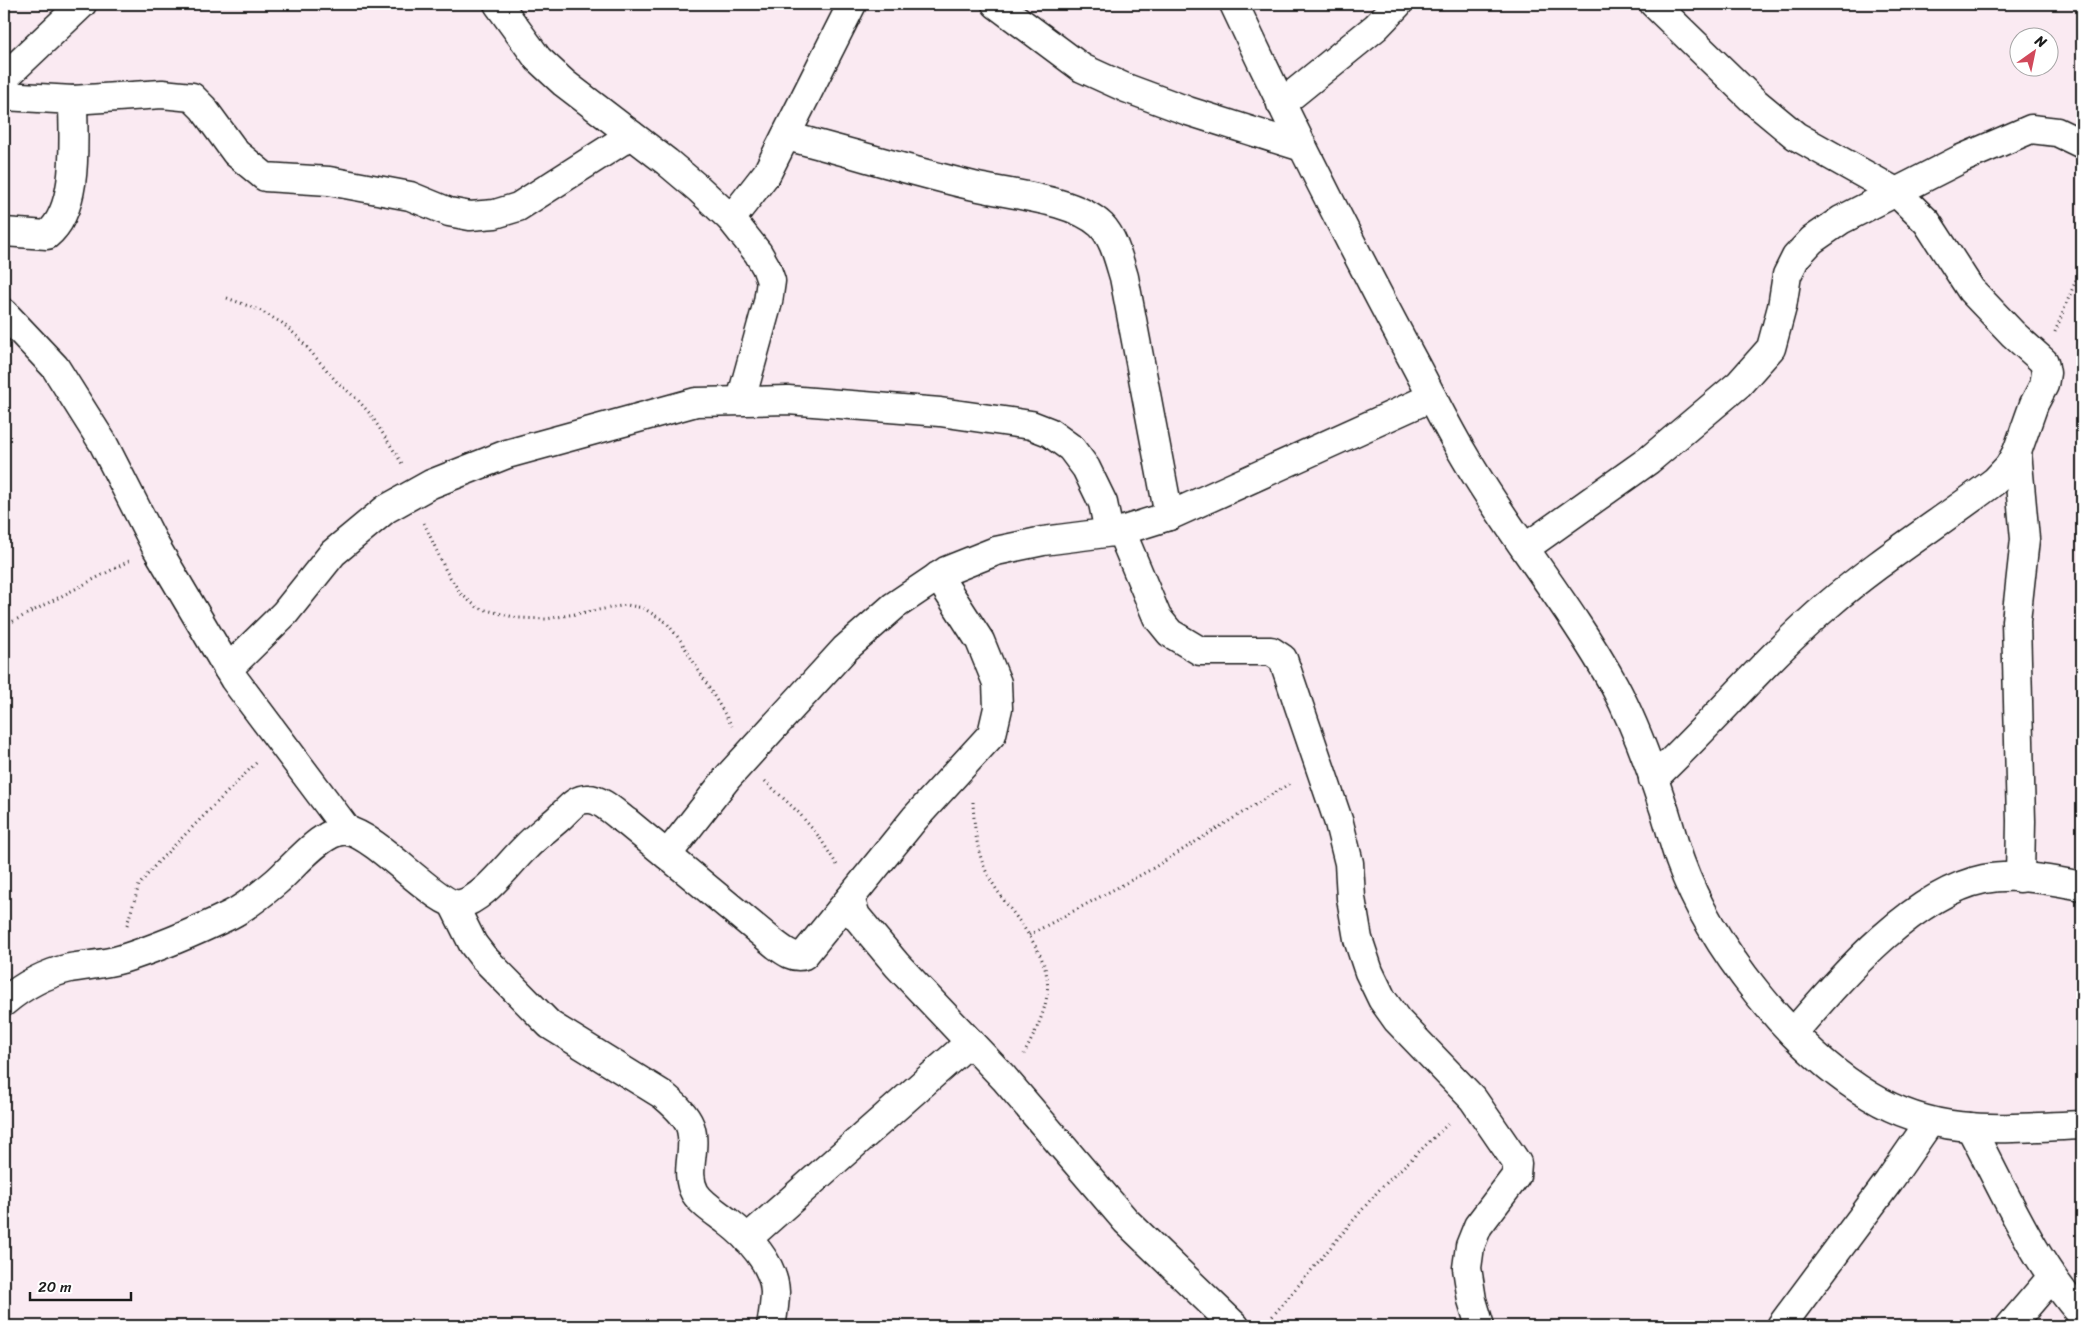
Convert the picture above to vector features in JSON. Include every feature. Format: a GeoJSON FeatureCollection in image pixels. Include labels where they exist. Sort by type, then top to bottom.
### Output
{"type":"FeatureCollection","features":[{"type":"Feature","properties":{"kind":"street"},"geometry":{"type":"LineString","coordinates":[[4,78],[82,4]]}},
{"type":"Feature","properties":{"kind":"street"},"geometry":{"type":"LineString","coordinates":[[498,4],[538,59],[564,83],[667,162],[731,220],[758,253],[771,281],[768,302],[741,400]]}},
{"type":"Feature","properties":{"kind":"street"},"geometry":{"type":"LineString","coordinates":[[731,220],[768,173],[852,4]]}},
{"type":"Feature","properties":{"kind":"street"},"geometry":{"type":"LineString","coordinates":[[996,4],[1082,68],[1126,88],[1188,111],[1302,147]]}},
{"type":"Feature","properties":{"kind":"street"},"geometry":{"type":"LineString","coordinates":[[1234,4],[1337,220],[1463,454],[1614,686],[1640,742],[1680,860],[1696,898],[1717,938],[1737,967],[1806,1046],[1868,1095],[1892,1108],[1929,1123],[1970,1127],[2082,1125]]}},
{"type":"Feature","properties":{"kind":"street"},"geometry":{"type":"LineString","coordinates":[[1281,104],[1376,27],[1398,4]]}},
{"type":"Feature","properties":{"kind":"street"},"geometry":{"type":"LineString","coordinates":[[1654,4],[1748,96],[1796,136],[1896,192],[1927,222],[1971,290],[2013,334],[2040,357],[2044,362],[2046,373],[2044,385],[2034,404],[2017,452],[1995,481],[1828,605],[1766,664],[1691,744],[1654,779]]}},
{"type":"Feature","properties":{"kind":"street"},"geometry":{"type":"LineString","coordinates":[[4,96],[74,100],[162,94],[192,97],[203,108],[236,153],[265,177],[330,181],[410,196],[449,212],[470,216],[495,214],[518,207],[631,135]]}},
{"type":"Feature","properties":{"kind":"street"},"geometry":{"type":"LineString","coordinates":[[4,232],[47,235],[56,227],[64,213],[73,160],[74,100]]}},
{"type":"Feature","properties":{"kind":"street"},"geometry":{"type":"LineString","coordinates":[[1525,548],[1649,460],[1739,384],[1771,348],[1782,307],[1787,275],[1796,257],[1812,240],[1841,220],[1896,192],[1997,142],[2031,129],[2057,132],[2082,144]]}},
{"type":"Feature","properties":{"kind":"street"},"geometry":{"type":"LineString","coordinates":[[786,136],[974,186],[1058,204],[1086,215],[1102,226],[1112,242],[1124,277],[1168,516]]}},
{"type":"Feature","properties":{"kind":"street"},"geometry":{"type":"LineString","coordinates":[[4,313],[55,367],[103,443],[156,547],[228,669],[348,831],[370,842],[453,904],[473,944],[483,957],[550,1025],[655,1089],[678,1109],[690,1124],[692,1135],[689,1172],[696,1195],[747,1239],[772,1278],[775,1292],[771,1326]]}},
{"type":"Feature","properties":{"kind":"street"},"geometry":{"type":"LineString","coordinates":[[667,855],[748,756],[845,649],[894,606],[946,570],[996,552],[1044,541],[1115,531],[1168,516],[1432,397]]}},
{"type":"Feature","properties":{"kind":"street"},"geometry":{"type":"LineString","coordinates":[[228,669],[285,613],[333,553],[386,509],[418,491],[507,454],[642,415],[696,402],[788,400],[940,412],[1031,424],[1049,432],[1071,448],[1086,468],[1157,616],[1170,633],[1200,651],[1270,651],[1283,659],[1320,764],[1349,863],[1351,898],[1358,939],[1369,972],[1382,999],[1398,1020],[1474,1098],[1517,1163],[1516,1176],[1478,1226],[1470,1246],[1467,1268],[1472,1300],[1480,1326]]}},
{"type":"Feature","properties":{"kind":"street"},"geometry":{"type":"LineString","coordinates":[[2017,452],[2025,539],[2016,621],[2021,821],[2020,878]]}},
{"type":"Feature","properties":{"kind":"street"},"geometry":{"type":"LineString","coordinates":[[453,904],[472,900],[579,799],[591,798],[605,806],[667,855],[776,945],[788,953],[799,957],[804,956],[915,818],[992,734],[998,708],[996,683],[980,641],[938,576]]}},
{"type":"Feature","properties":{"kind":"street"},"geometry":{"type":"LineString","coordinates":[[4,1002],[23,986],[42,976],[120,960],[178,940],[233,913],[276,882],[316,845],[332,834],[348,831]]}},
{"type":"Feature","properties":{"kind":"street"},"geometry":{"type":"LineString","coordinates":[[1794,1033],[1844,974],[1896,927],[1940,895],[1984,879],[2020,878],[2082,886]]}},
{"type":"Feature","properties":{"kind":"street"},"geometry":{"type":"LineString","coordinates":[[852,896],[856,916],[896,965],[1004,1078],[1126,1221],[1235,1326]]}},
{"type":"Feature","properties":{"kind":"street"},"geometry":{"type":"LineString","coordinates":[[747,1239],[970,1042]]}},
{"type":"Feature","properties":{"kind":"street"},"geometry":{"type":"LineString","coordinates":[[1781,1326],[1889,1181],[1929,1123]]}},
{"type":"Feature","properties":{"kind":"street"},"geometry":{"type":"LineString","coordinates":[[1970,1127],[2038,1256],[2082,1315]]}},
{"type":"Feature","properties":{"kind":"street"},"geometry":{"type":"LineString","coordinates":[[2010,1326],[2052,1277]]}},
{"type":"Feature","properties":{"kind":"path"},"geometry":{"type":"LineString","coordinates":[[2040,357],[2054,335],[2082,265]]}},
{"type":"Feature","properties":{"kind":"path"},"geometry":{"type":"LineString","coordinates":[[227,298],[259,310],[282,323],[298,337],[370,415],[418,491],[446,571],[461,594],[478,608],[518,618],[546,619],[627,605],[643,608],[666,622],[681,641],[761,778],[799,814],[820,838],[852,896]]}},
{"type":"Feature","properties":{"kind":"path"},"geometry":{"type":"LineString","coordinates":[[4,626],[156,547]]}},
{"type":"Feature","properties":{"kind":"path"},"geometry":{"type":"LineString","coordinates":[[120,960],[126,927],[139,885],[158,862],[238,783],[279,738]]}},
{"type":"Feature","properties":{"kind":"path"},"geometry":{"type":"LineString","coordinates":[[972,756],[974,829],[984,868],[994,886],[1029,935],[1039,952],[1047,972],[1048,987],[1041,1022],[1021,1059],[1004,1078]]}},
{"type":"Feature","properties":{"kind":"path"},"geometry":{"type":"LineString","coordinates":[[1029,935],[1150,870],[1320,764]]}},
{"type":"Feature","properties":{"kind":"path"},"geometry":{"type":"LineString","coordinates":[[1264,1326],[1378,1191],[1424,1149],[1474,1098]]}},
{"type":"Feature","properties":{"kind":"path"},"geometry":{"type":"LineString","coordinates":[[4,1318],[10,1326]]}}]}
